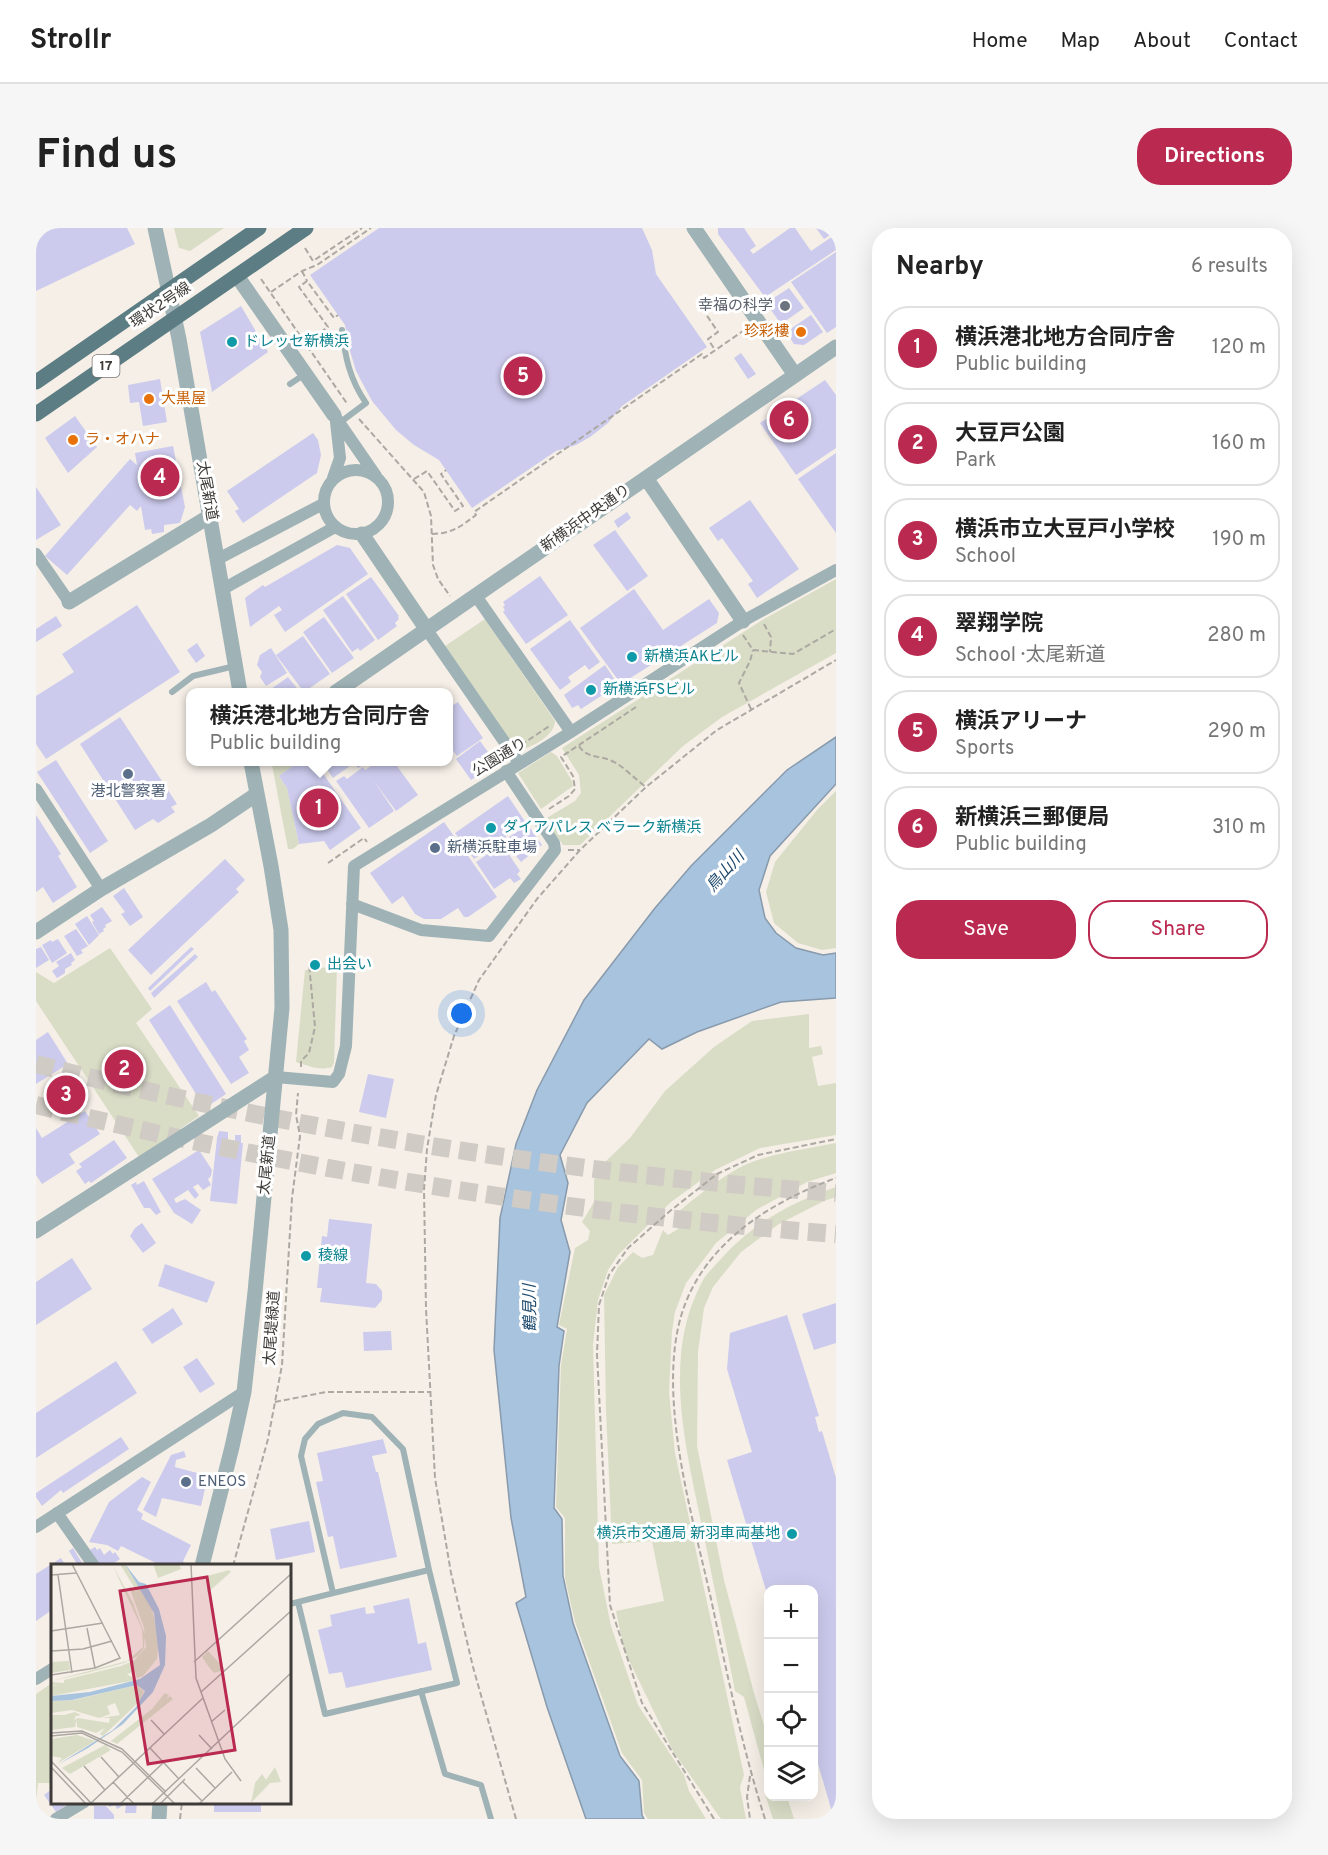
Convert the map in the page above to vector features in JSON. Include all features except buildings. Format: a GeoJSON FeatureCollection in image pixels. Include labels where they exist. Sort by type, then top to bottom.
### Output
{"type":"FeatureCollection","features":[{"type":"Feature","properties":{"kind":"main road","name":"環状2号線"},"geometry":{"type":"LineString","coordinates":[[36,382],[259,228]]}},
{"type":"Feature","properties":{"kind":"main road","name":"環状2号線"},"geometry":{"type":"LineString","coordinates":[[36,414],[306,228]]}},
{"type":"Feature","properties":{"kind":"street","name":"太尾新道"},"geometry":{"type":"LineString","coordinates":[[155,228],[175,318],[239,688]]}},
{"type":"Feature","properties":{"kind":"street"},"geometry":{"type":"LineString","coordinates":[[694,228],[795,375]]}},
{"type":"Feature","properties":{"kind":"street"},"geometry":{"type":"LineString","coordinates":[[237,276],[378,478],[387,495],[388,505],[381,522],[372,530],[362,534],[343,532],[335,527],[327,516],[323,504],[325,489],[333,478],[340,459],[337,421]]}},
{"type":"Feature","properties":{"kind":"street","name":"新横浜中央通り"},"geometry":{"type":"LineString","coordinates":[[343,688],[836,347]]}},
{"type":"Feature","properties":{"kind":"street"},"geometry":{"type":"LineString","coordinates":[[333,478],[351,470],[361,470],[378,478]]}},
{"type":"Feature","properties":{"kind":"street"},"geometry":{"type":"LineString","coordinates":[[646,478],[743,627]]}},
{"type":"Feature","properties":{"kind":"street"},"geometry":{"type":"LineString","coordinates":[[218,559],[323,504]]}},
{"type":"Feature","properties":{"kind":"street"},"geometry":{"type":"LineString","coordinates":[[36,554],[69,602],[210,516]]}},
{"type":"Feature","properties":{"kind":"street"},"geometry":{"type":"LineString","coordinates":[[223,589],[335,527]]}},
{"type":"Feature","properties":{"kind":"street"},"geometry":{"type":"LineString","coordinates":[[362,534],[519,764]]}},
{"type":"Feature","properties":{"kind":"street","name":"公園通り"},"geometry":{"type":"LineString","coordinates":[[276,1077],[333,1082],[339,1074],[346,1046],[354,866],[836,570]]}},
{"type":"Feature","properties":{"kind":"street"},"geometry":{"type":"LineString","coordinates":[[476,596],[571,732]]}},
{"type":"Feature","properties":{"kind":"street","name":"太尾新道"},"geometry":{"type":"LineString","coordinates":[[203,1564],[244,1392],[282,1008],[281,930],[252,766]]}},
{"type":"Feature","properties":{"kind":"street"},"geometry":{"type":"LineString","coordinates":[[352,904],[421,930],[489,936],[555,850],[554,843],[506,771]]}},
{"type":"Feature","properties":{"kind":"street"},"geometry":{"type":"LineString","coordinates":[[36,789],[101,889]]}},
{"type":"Feature","properties":{"kind":"street"},"geometry":{"type":"LineString","coordinates":[[36,932],[101,889],[211,825],[257,794]]}},
{"type":"Feature","properties":{"kind":"street"},"geometry":{"type":"LineString","coordinates":[[36,1231],[276,1077]]}},
{"type":"Feature","properties":{"kind":"street"},"geometry":{"type":"LineString","coordinates":[[36,1527],[244,1392]]}},
{"type":"Feature","properties":{"kind":"street"},"geometry":{"type":"LineString","coordinates":[[57,1513],[93,1564]]}},
{"type":"Feature","properties":{"kind":"street"},"geometry":{"type":"LineString","coordinates":[[36,1679],[51,1670]]}},
{"type":"Feature","properties":{"kind":"street"},"geometry":{"type":"LineString","coordinates":[[56,1819],[68,1815],[83,1804]]}},
{"type":"Feature","properties":{"kind":"lane"},"geometry":{"type":"LineString","coordinates":[[337,421],[366,403],[346,361],[342,330]]}},
{"type":"Feature","properties":{"kind":"lane"},"geometry":{"type":"LineString","coordinates":[[290,384],[305,374]]}},
{"type":"Feature","properties":{"kind":"lane"},"geometry":{"type":"LineString","coordinates":[[172,692],[193,676],[235,666]]}},
{"type":"Feature","properties":{"kind":"lane"},"geometry":{"type":"LineString","coordinates":[[298,1602],[325,1714],[457,1683],[429,1570],[403,1449],[372,1417],[343,1413],[318,1424],[305,1439],[301,1456],[333,1593]]}},
{"type":"Feature","properties":{"kind":"lane"},"geometry":{"type":"LineString","coordinates":[[291,1604],[429,1570]]}},
{"type":"Feature","properties":{"kind":"lane"},"geometry":{"type":"LineString","coordinates":[[422,1691],[445,1774],[481,1785],[491,1819]]}},
{"type":"Feature","properties":{"kind":"path"},"geometry":{"type":"LineString","coordinates":[[305,248],[313,261],[361,228]]}},
{"type":"Feature","properties":{"kind":"path"},"geometry":{"type":"LineString","coordinates":[[271,292],[302,270],[317,265],[338,252],[371,228]]}},
{"type":"Feature","properties":{"kind":"path"},"geometry":{"type":"LineString","coordinates":[[334,246],[338,252]]}},
{"type":"Feature","properties":{"kind":"path"},"geometry":{"type":"LineString","coordinates":[[302,270],[334,318],[338,315]]}},
{"type":"Feature","properties":{"kind":"path"},"geometry":{"type":"LineString","coordinates":[[261,279],[353,412],[424,492],[431,516],[433,565],[438,579],[450,596]]}},
{"type":"Feature","properties":{"kind":"path"},"geometry":{"type":"LineString","coordinates":[[306,343],[328,327],[299,287],[308,282]]}},
{"type":"Feature","properties":{"kind":"path"},"geometry":{"type":"LineString","coordinates":[[697,301],[718,332],[708,339],[715,350]]}},
{"type":"Feature","properties":{"kind":"path"},"geometry":{"type":"LineString","coordinates":[[432,534],[448,533],[458,528],[476,515],[474,512],[702,354],[704,357],[743,331]]}},
{"type":"Feature","properties":{"kind":"path"},"geometry":{"type":"LineString","coordinates":[[414,479],[427,471],[455,511],[463,506],[441,474],[446,470]]}},
{"type":"Feature","properties":{"kind":"path"},"geometry":{"type":"LineString","coordinates":[[762,622],[771,637],[770,652]]}},
{"type":"Feature","properties":{"kind":"path"},"geometry":{"type":"LineString","coordinates":[[743,627],[753,650],[750,661],[738,683],[751,709]]}},
{"type":"Feature","properties":{"kind":"path"},"geometry":{"type":"LineString","coordinates":[[753,650],[794,654],[836,629]]}},
{"type":"Feature","properties":{"kind":"path"},"geometry":{"type":"LineString","coordinates":[[516,1819],[473,1667],[451,1573],[435,1478],[424,1190],[436,1095],[454,1036],[479,980],[537,899],[580,850],[646,787],[717,729],[836,660]]}},
{"type":"Feature","properties":{"kind":"path"},"geometry":{"type":"LineString","coordinates":[[517,748],[554,723]]}},
{"type":"Feature","properties":{"kind":"path"},"geometry":{"type":"LineString","coordinates":[[579,746],[582,751],[595,758],[612,761],[646,787]]}},
{"type":"Feature","properties":{"kind":"path"},"geometry":{"type":"LineString","coordinates":[[536,816],[569,796],[575,789],[573,776],[561,758]]}},
{"type":"Feature","properties":{"kind":"path"},"geometry":{"type":"LineString","coordinates":[[328,863],[364,838],[370,846]]}},
{"type":"Feature","properties":{"kind":"path"},"geometry":{"type":"LineString","coordinates":[[301,1067],[301,1061],[309,1053],[315,1028],[309,964]]}},
{"type":"Feature","properties":{"kind":"path","name":"太尾堤緑道"},"geometry":{"type":"LineString","coordinates":[[233,1564],[268,1439],[282,1365],[292,1198],[300,1136],[296,1115],[298,1088]]}},
{"type":"Feature","properties":{"kind":"path"},"geometry":{"type":"LineString","coordinates":[[714,1819],[642,1703],[610,1605],[597,1354],[599,1305],[609,1275],[628,1248],[717,1174],[758,1155],[836,1139]]}},
{"type":"Feature","properties":{"kind":"path"},"geometry":{"type":"LineString","coordinates":[[765,1819],[750,1773],[717,1630],[681,1453],[673,1391],[677,1330],[696,1280],[723,1244],[751,1222],[796,1194],[836,1178]]}},
{"type":"Feature","properties":{"kind":"path"},"geometry":{"type":"LineString","coordinates":[[275,1402],[326,1392],[430,1392]]}},
{"type":"Feature","properties":{"kind":"path"},"geometry":{"type":"LineString","coordinates":[[750,1773],[747,1797],[750,1819]]}},
{"type":"Feature","properties":{"kind":"path"},"geometry":{"type":"LineString","coordinates":[[180,1819],[182,1804]]}},
{"type":"Feature","properties":{"kind":"green space"},"geometry":{"type":"Polygon","coordinates":[[[174,228],[224,228],[190,251],[179,248],[174,228]]]}},
{"type":"Feature","properties":{"kind":"green space"},"geometry":{"type":"Polygon","coordinates":[[[836,579],[836,653],[722,717],[683,746],[580,845],[563,845],[545,819],[575,801],[581,793],[579,775],[562,748],[764,619],[836,579]]]}},
{"type":"Feature","properties":{"kind":"green space"},"geometry":{"type":"Polygon","coordinates":[[[485,619],[555,721],[547,736],[520,750],[514,747],[445,646],[485,619]]]}},
{"type":"Feature","properties":{"kind":"green space"},"geometry":{"type":"Polygon","coordinates":[[[551,752],[557,756],[573,786],[541,809],[518,773],[551,752]]]}},
{"type":"Feature","properties":{"kind":"green space"},"geometry":{"type":"Polygon","coordinates":[[[272,766],[293,766],[279,776],[287,788],[299,844],[293,849],[288,849],[272,766]]]}},
{"type":"Feature","properties":{"kind":"green space"},"geometry":{"type":"Polygon","coordinates":[[[836,791],[836,948],[822,950],[798,943],[774,923],[766,892],[775,862],[817,810],[836,791]]]}},
{"type":"Feature","properties":{"kind":"green space"},"geometry":{"type":"Polygon","coordinates":[[[110,948],[152,1009],[136,1023],[199,1116],[139,1157],[36,1001],[36,972],[54,983],[110,948]]]}},
{"type":"Feature","properties":{"kind":"green space"},"geometry":{"type":"Polygon","coordinates":[[[337,966],[334,1063],[332,1067],[314,1068],[296,1062],[305,970],[337,966]]]}},
{"type":"Feature","properties":{"kind":"green space"},"geometry":{"type":"Polygon","coordinates":[[[809,1014],[809,1048],[821,1046],[823,1054],[812,1057],[818,1086],[836,1083],[836,1135],[760,1148],[715,1170],[671,1202],[618,1255],[608,1270],[598,1300],[593,1345],[599,1567],[611,1626],[638,1705],[684,1775],[689,1791],[706,1819],[648,1819],[644,1813],[642,1780],[622,1753],[575,1622],[565,1578],[565,1518],[556,1507],[561,1365],[567,1329],[559,1325],[575,1248],[588,1240],[590,1231],[582,1222],[594,1202],[594,1180],[606,1161],[630,1138],[665,1091],[714,1047],[752,1021],[809,1014]]]}},
{"type":"Feature","properties":{"kind":"green space"},"geometry":{"type":"Polygon","coordinates":[[[836,1143],[836,1173],[807,1182],[756,1210],[716,1243],[686,1283],[675,1312],[669,1392],[675,1453],[744,1775],[740,1787],[746,1819],[721,1819],[673,1751],[624,1650],[616,1611],[664,1601],[652,1541],[612,1544],[604,1295],[618,1267],[633,1252],[642,1258],[653,1255],[663,1230],[668,1235],[678,1229],[677,1213],[721,1179],[760,1159],[836,1143]]]}},
{"type":"Feature","properties":{"kind":"green space"},"geometry":{"type":"Polygon","coordinates":[[[836,1187],[836,1197],[779,1224],[741,1252],[713,1287],[704,1308],[698,1352],[697,1446],[724,1580],[764,1725],[764,1770],[744,1697],[735,1691],[691,1473],[681,1408],[682,1343],[689,1312],[702,1282],[731,1248],[772,1216],[836,1187]]]}},
{"type":"Feature","properties":{"kind":"green space"},"geometry":{"type":"Polygon","coordinates":[[[51,1684],[51,1783],[38,1783],[36,1800],[36,1694],[51,1684]]]}},
{"type":"Feature","properties":{"kind":"green space"},"geometry":{"type":"Polygon","coordinates":[[[767,1801],[788,1801],[794,1819],[773,1819],[767,1801]]]}},
{"type":"Feature","properties":{"kind":"water"},"geometry":{"type":"Polygon","coordinates":[[[836,737],[836,784],[770,856],[759,890],[765,918],[776,933],[796,948],[823,955],[836,953],[836,998],[781,1002],[697,1032],[662,1049],[649,1039],[587,1103],[560,1155],[568,1183],[561,1220],[570,1252],[557,1327],[564,1331],[559,1366],[554,1508],[562,1519],[563,1576],[573,1623],[620,1756],[639,1781],[644,1819],[586,1819],[547,1707],[516,1603],[526,1597],[511,1518],[494,1350],[500,1218],[516,1144],[537,1090],[584,1000],[655,908],[691,866],[787,770],[836,737]]]}},
{"type":"Feature","properties":{"kind":"tunnel"},"geometry":{"type":"LineString","coordinates":[[36,1064],[233,1110],[433,1146],[634,1174],[836,1193]]}},
{"type":"Feature","properties":{"kind":"tunnel"},"geometry":{"type":"LineString","coordinates":[[36,1105],[234,1150],[433,1186],[634,1214],[836,1234]]}},
{"type":"Feature","properties":{"kind":"place","name":"幸福の科学"},"geometry":{"type":"Point","coordinates":[785,306]}},
{"type":"Feature","properties":{"kind":"place","name":"珍彩樓"},"geometry":{"type":"Point","coordinates":[801,332]}},
{"type":"Feature","properties":{"kind":"place","name":"ドレッセ新横浜"},"geometry":{"type":"Point","coordinates":[232,342]}},
{"type":"Feature","properties":{"kind":"place","name":"横浜アリーナ"},"geometry":{"type":"Point","coordinates":[523,376]}},
{"type":"Feature","properties":{"kind":"place","name":"大黒屋"},"geometry":{"type":"Point","coordinates":[149,399]}},
{"type":"Feature","properties":{"kind":"place","name":"新横浜三郵便局"},"geometry":{"type":"Point","coordinates":[789,420]}},
{"type":"Feature","properties":{"kind":"place","name":"ラ・オハナ"},"geometry":{"type":"Point","coordinates":[73,440]}},
{"type":"Feature","properties":{"kind":"place","name":"翠翔学院"},"geometry":{"type":"Point","coordinates":[160,477]}},
{"type":"Feature","properties":{"kind":"place","name":"新横浜AKビル"},"geometry":{"type":"Point","coordinates":[632,657]}},
{"type":"Feature","properties":{"kind":"place","name":"新横浜FSビル"},"geometry":{"type":"Point","coordinates":[591,690]}},
{"type":"Feature","properties":{"kind":"place","name":"港北警察署"},"geometry":{"type":"Point","coordinates":[128,774]}},
{"type":"Feature","properties":{"kind":"place","name":"横浜港北地方合同庁舎"},"geometry":{"type":"Point","coordinates":[319,808]}},
{"type":"Feature","properties":{"kind":"place","name":"ダイアパレス ベラーク新横浜"},"geometry":{"type":"Point","coordinates":[491,828]}},
{"type":"Feature","properties":{"kind":"place","name":"新横浜駐車場"},"geometry":{"type":"Point","coordinates":[435,848]}},
{"type":"Feature","properties":{"kind":"place","name":"出会い"},"geometry":{"type":"Point","coordinates":[315,965]}},
{"type":"Feature","properties":{"kind":"place","name":"大豆戸公園"},"geometry":{"type":"Point","coordinates":[124,1069]}},
{"type":"Feature","properties":{"kind":"place","name":"横浜市立大豆戸小学校"},"geometry":{"type":"Point","coordinates":[66,1095]}},
{"type":"Feature","properties":{"kind":"place","name":"稜線"},"geometry":{"type":"Point","coordinates":[306,1256]}},
{"type":"Feature","properties":{"kind":"place","name":"ENEOS"},"geometry":{"type":"Point","coordinates":[186,1482]}},
{"type":"Feature","properties":{"kind":"place","name":"横浜市交通局 新羽車両基地"},"geometry":{"type":"Point","coordinates":[792,1534]}},
{"type":"Feature","properties":{"kind":"water label","name":"鳥山川"},"geometry":{"type":"Point","coordinates":[726,872]}},
{"type":"Feature","properties":{"kind":"water label","name":"鶴見川"},"geometry":{"type":"Point","coordinates":[531,1308]}}]}
